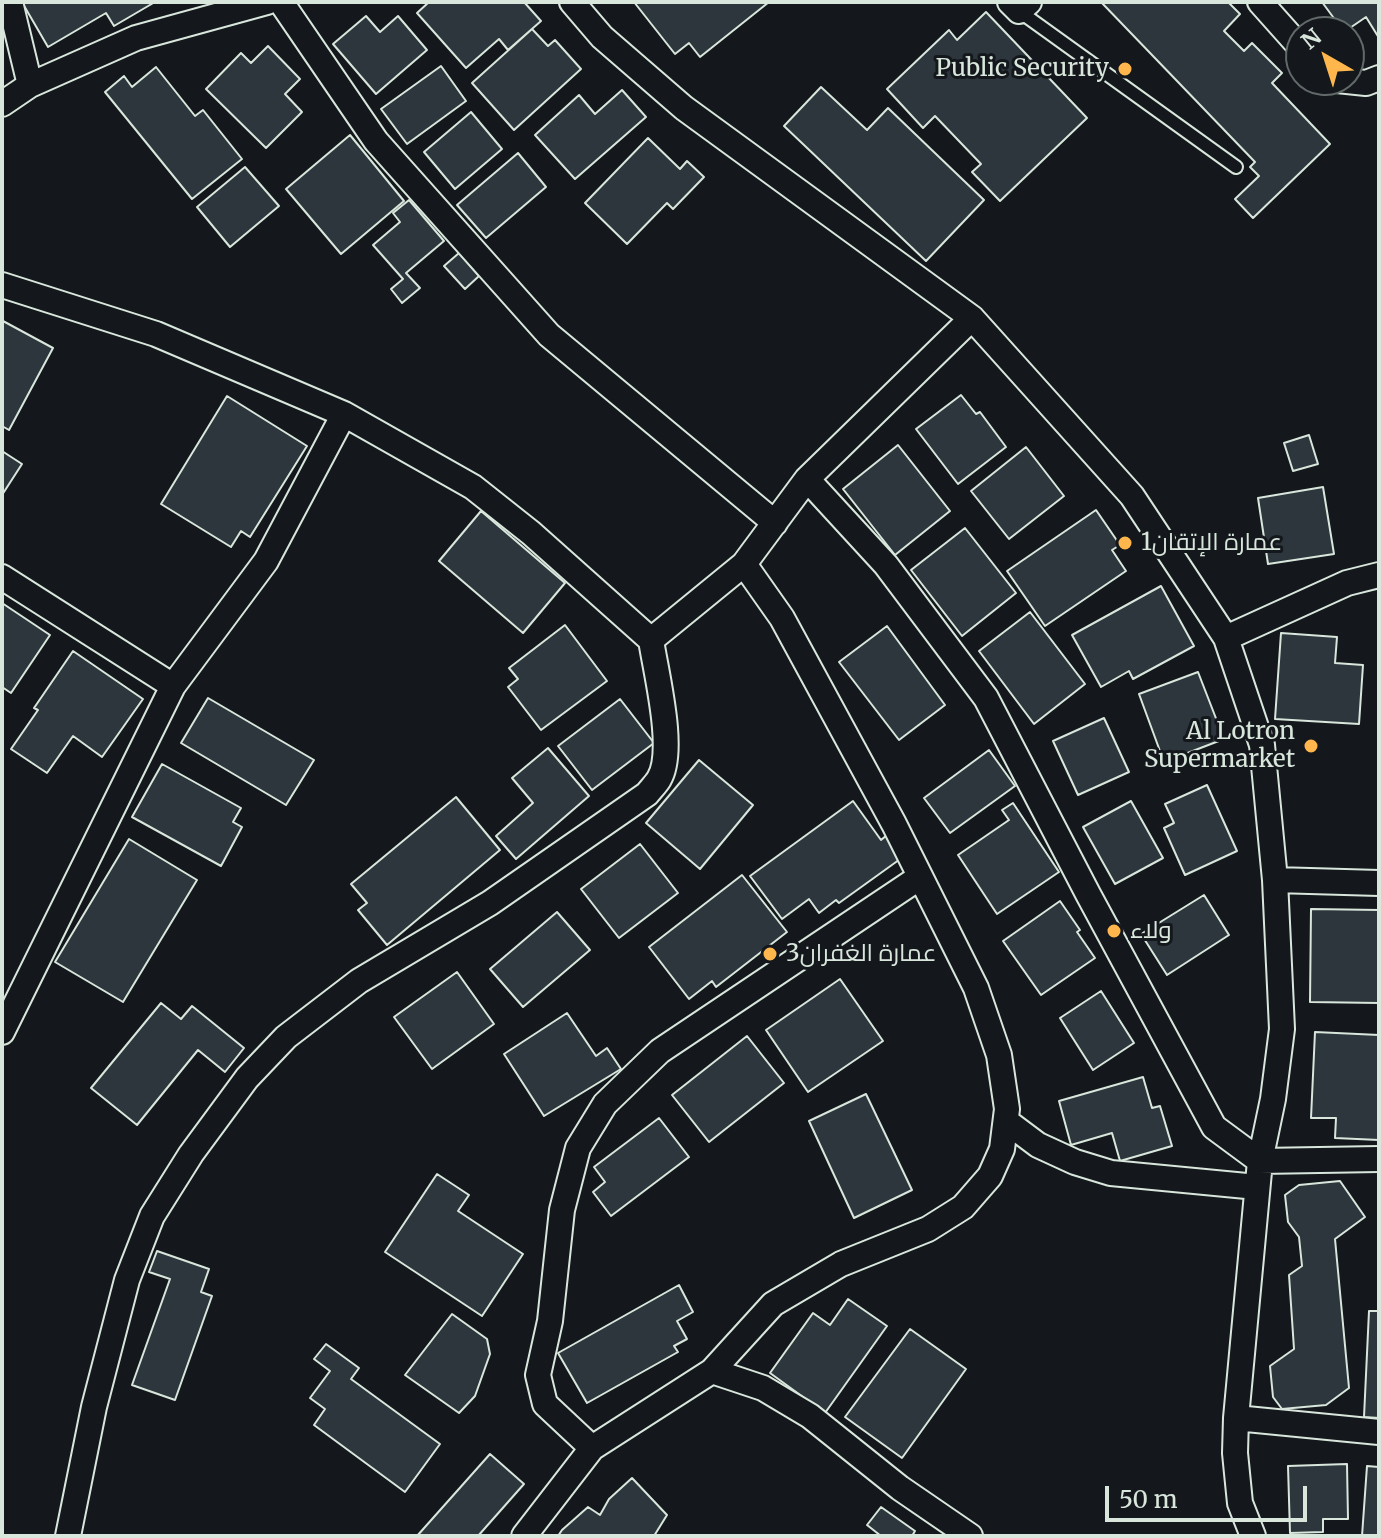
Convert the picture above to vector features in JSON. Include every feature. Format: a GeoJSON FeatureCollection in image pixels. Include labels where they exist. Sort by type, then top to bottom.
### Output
{"type":"FeatureCollection","features":[{"type":"Feature","properties":{"kind":"street"},"geometry":{"type":"LineString","coordinates":[[10,2],[30,85]]}},
{"type":"Feature","properties":{"kind":"street"},"geometry":{"type":"LineString","coordinates":[[2,104],[30,85],[136,38],[267,2]]}},
{"type":"Feature","properties":{"kind":"street"},"geometry":{"type":"LineString","coordinates":[[281,2],[376,141],[549,335],[775,523]]}},
{"type":"Feature","properties":{"kind":"street"},"geometry":{"type":"LineString","coordinates":[[572,2],[602,37],[684,108],[972,318],[1132,496],[1226,638],[1262,745],[1275,880],[1282,1029],[1273,1099],[1260,1161],[1236,1418],[1235,1453],[1246,1533]]}},
{"type":"Feature","properties":{"kind":"street"},"geometry":{"type":"LineString","coordinates":[[1260,2],[1285,30]]}},
{"type":"Feature","properties":{"kind":"street"},"geometry":{"type":"LineString","coordinates":[[2,285],[156,334],[344,414],[473,487],[531,533],[651,640],[667,743],[659,779],[647,794],[490,903],[359,981],[286,1037],[247,1078],[191,1154],[152,1216],[127,1280],[94,1407],[68,1536]]}},
{"type":"Feature","properties":{"kind":"street"},"geometry":{"type":"LineString","coordinates":[[651,640],[744,564],[807,479],[972,318]]}},
{"type":"Feature","properties":{"kind":"street"},"geometry":{"type":"LineString","coordinates":[[2,1032],[173,686],[266,561],[344,414]]}},
{"type":"Feature","properties":{"kind":"street"},"geometry":{"type":"LineString","coordinates":[[807,479],[886,565],[986,698],[1214,1127],[1260,1161],[1379,1159]]}},
{"type":"Feature","properties":{"kind":"street"},"geometry":{"type":"LineString","coordinates":[[524,1536],[592,1448],[712,1371],[773,1304],[841,1264],[928,1229],[963,1207],[990,1176],[1002,1149],[1007,1109],[999,1055],[976,988],[894,824],[782,618],[744,564]]}},
{"type":"Feature","properties":{"kind":"street"},"geometry":{"type":"LineString","coordinates":[[1226,638],[1347,583],[1379,575]]}},
{"type":"Feature","properties":{"kind":"street"},"geometry":{"type":"LineString","coordinates":[[2,577],[173,686]]}},
{"type":"Feature","properties":{"kind":"street"},"geometry":{"type":"LineString","coordinates":[[592,1448],[545,1404],[538,1375],[550,1321],[562,1210],[578,1148],[605,1104],[660,1051],[920,877]]}},
{"type":"Feature","properties":{"kind":"street"},"geometry":{"type":"LineString","coordinates":[[1275,880],[1379,883]]}},
{"type":"Feature","properties":{"kind":"street"},"geometry":{"type":"LineString","coordinates":[[1006,1121],[1038,1145],[1075,1162],[1111,1173],[1257,1187]]}},
{"type":"Feature","properties":{"kind":"street"},"geometry":{"type":"LineString","coordinates":[[712,1371],[763,1388],[810,1416],[900,1488],[970,1536]]}},
{"type":"Feature","properties":{"kind":"street"},"geometry":{"type":"LineString","coordinates":[[1236,1418],[1379,1432]]}},
{"type":"Feature","properties":{"kind":"lane"},"geometry":{"type":"LineString","coordinates":[[1020,5],[1236,167]]}},
{"type":"Feature","properties":{"kind":"building"},"geometry":{"type":"Polygon","coordinates":[[[155,2],[114,26],[106,13],[48,47],[23,4],[155,2]]]}},
{"type":"Feature","properties":{"kind":"building"},"geometry":{"type":"Polygon","coordinates":[[[429,2],[524,2],[541,21],[508,50],[499,39],[466,68],[417,13],[429,2]]]}},
{"type":"Feature","properties":{"kind":"building"},"geometry":{"type":"Polygon","coordinates":[[[634,2],[769,2],[700,57],[689,43],[675,54],[634,2]]]}},
{"type":"Feature","properties":{"kind":"building"},"geometry":{"type":"Polygon","coordinates":[[[1101,2],[1228,2],[1240,14],[1224,31],[1244,51],[1252,43],[1282,73],[1272,83],[1330,144],[1253,218],[1235,199],[1259,176],[1250,167],[1255,162],[1101,2]]]}},
{"type":"Feature","properties":{"kind":"building"},"geometry":{"type":"Polygon","coordinates":[[[1322,2],[1379,2],[1379,38],[1365,16],[1332,16],[1322,2]]]}},
{"type":"Feature","properties":{"kind":"building"},"geometry":{"type":"Polygon","coordinates":[[[986,12],[1087,118],[1000,201],[972,172],[981,164],[935,116],[923,128],[887,89],[949,30],[957,40],[986,12]]]}},
{"type":"Feature","properties":{"kind":"building"},"geometry":{"type":"Polygon","coordinates":[[[366,16],[380,32],[398,16],[427,50],[376,94],[333,44],[366,16]]]}},
{"type":"Feature","properties":{"kind":"building"},"geometry":{"type":"Polygon","coordinates":[[[532,29],[548,46],[555,40],[581,69],[514,130],[472,83],[532,29]]]}},
{"type":"Feature","properties":{"kind":"building"},"geometry":{"type":"Polygon","coordinates":[[[268,46],[300,79],[285,94],[302,112],[266,148],[206,89],[241,53],[251,63],[268,46]]]}},
{"type":"Feature","properties":{"kind":"building"},"geometry":{"type":"Polygon","coordinates":[[[441,66],[466,101],[407,144],[381,109],[441,66]]]}},
{"type":"Feature","properties":{"kind":"building"},"geometry":{"type":"Polygon","coordinates":[[[156,67],[195,116],[203,110],[242,159],[192,199],[105,92],[124,76],[132,87],[156,67]]]}},
{"type":"Feature","properties":{"kind":"building"},"geometry":{"type":"Polygon","coordinates":[[[821,87],[867,130],[888,108],[984,200],[926,261],[784,126],[821,87]]]}},
{"type":"Feature","properties":{"kind":"building"},"geometry":{"type":"Polygon","coordinates":[[[622,90],[646,117],[575,179],[535,135],[579,95],[595,114],[622,90]]]}},
{"type":"Feature","properties":{"kind":"building"},"geometry":{"type":"Polygon","coordinates":[[[471,112],[502,149],[455,189],[424,152],[471,112]]]}},
{"type":"Feature","properties":{"kind":"building"},"geometry":{"type":"Polygon","coordinates":[[[350,135],[404,201],[341,254],[286,189],[350,135]]]}},
{"type":"Feature","properties":{"kind":"building"},"geometry":{"type":"Polygon","coordinates":[[[648,138],[680,169],[687,161],[704,177],[673,209],[667,203],[627,244],[585,203],[648,138]]]}},
{"type":"Feature","properties":{"kind":"building"},"geometry":{"type":"Polygon","coordinates":[[[518,153],[546,187],[486,238],[457,205],[518,153]]]}},
{"type":"Feature","properties":{"kind":"building"},"geometry":{"type":"Polygon","coordinates":[[[245,167],[279,206],[230,247],[197,207],[245,167]]]}},
{"type":"Feature","properties":{"kind":"building"},"geometry":{"type":"Polygon","coordinates":[[[409,200],[444,241],[406,273],[420,288],[402,303],[391,289],[403,279],[373,245],[400,222],[393,213],[409,200]]]}},
{"type":"Feature","properties":{"kind":"building"},"geometry":{"type":"Polygon","coordinates":[[[459,253],[479,276],[465,289],[444,266],[459,253]]]}},
{"type":"Feature","properties":{"kind":"building"},"geometry":{"type":"Polygon","coordinates":[[[3,321],[53,348],[9,430],[2,426],[3,321]]]}},
{"type":"Feature","properties":{"kind":"building"},"geometry":{"type":"Polygon","coordinates":[[[961,395],[976,414],[980,412],[1006,447],[958,484],[916,429],[961,395]]]}},
{"type":"Feature","properties":{"kind":"building"},"geometry":{"type":"Polygon","coordinates":[[[227,396],[307,446],[250,537],[241,531],[231,547],[161,504],[227,396]]]}},
{"type":"Feature","properties":{"kind":"building"},"geometry":{"type":"Polygon","coordinates":[[[1309,435],[1318,464],[1293,471],[1284,443],[1309,435]]]}},
{"type":"Feature","properties":{"kind":"building"},"geometry":{"type":"Polygon","coordinates":[[[898,445],[950,511],[895,555],[843,489],[898,445]]]}},
{"type":"Feature","properties":{"kind":"building"},"geometry":{"type":"Polygon","coordinates":[[[1026,447],[1064,496],[1009,539],[971,491],[1026,447]]]}},
{"type":"Feature","properties":{"kind":"building"},"geometry":{"type":"Polygon","coordinates":[[[2,451],[22,464],[2,495],[2,451]]]}},
{"type":"Feature","properties":{"kind":"building"},"geometry":{"type":"Polygon","coordinates":[[[1323,487],[1334,554],[1268,564],[1258,498],[1323,487]]]}},
{"type":"Feature","properties":{"kind":"building"},"geometry":{"type":"Polygon","coordinates":[[[1096,510],[1120,545],[1112,550],[1126,571],[1045,626],[1007,571],[1096,510]]]}},
{"type":"Feature","properties":{"kind":"building"},"geometry":{"type":"Polygon","coordinates":[[[481,511],[565,583],[523,633],[439,561],[481,511]]]}},
{"type":"Feature","properties":{"kind":"building"},"geometry":{"type":"Polygon","coordinates":[[[965,528],[1016,593],[962,636],[911,570],[965,528]]]}},
{"type":"Feature","properties":{"kind":"building"},"geometry":{"type":"Polygon","coordinates":[[[1161,586],[1194,646],[1133,679],[1129,671],[1101,687],[1072,635],[1161,586]]]}},
{"type":"Feature","properties":{"kind":"building"},"geometry":{"type":"Polygon","coordinates":[[[2,603],[50,635],[11,693],[2,687],[2,603]]]}},
{"type":"Feature","properties":{"kind":"building"},"geometry":{"type":"Polygon","coordinates":[[[1030,612],[1085,684],[1034,724],[979,651],[1030,612]]]}},
{"type":"Feature","properties":{"kind":"building"},"geometry":{"type":"Polygon","coordinates":[[[565,625],[607,681],[541,730],[508,687],[518,679],[509,668],[565,625]]]}},
{"type":"Feature","properties":{"kind":"building"},"geometry":{"type":"Polygon","coordinates":[[[887,626],[945,705],[899,740],[839,662],[887,626]]]}},
{"type":"Feature","properties":{"kind":"building"},"geometry":{"type":"Polygon","coordinates":[[[1281,633],[1337,637],[1335,663],[1363,665],[1359,724],[1275,719],[1281,633]]]}},
{"type":"Feature","properties":{"kind":"building"},"geometry":{"type":"Polygon","coordinates":[[[73,651],[143,699],[102,757],[73,736],[47,773],[11,749],[38,710],[34,708],[73,651]]]}},
{"type":"Feature","properties":{"kind":"building"},"geometry":{"type":"Polygon","coordinates":[[[1198,672],[1224,739],[1164,762],[1139,694],[1198,672]]]}},
{"type":"Feature","properties":{"kind":"building"},"geometry":{"type":"Polygon","coordinates":[[[208,698],[314,760],[286,805],[181,743],[208,698]]]}},
{"type":"Feature","properties":{"kind":"building"},"geometry":{"type":"Polygon","coordinates":[[[620,699],[654,743],[592,790],[558,746],[620,699]]]}},
{"type":"Feature","properties":{"kind":"building"},"geometry":{"type":"Polygon","coordinates":[[[1104,718],[1129,772],[1078,795],[1053,741],[1104,718]]]}},
{"type":"Feature","properties":{"kind":"building"},"geometry":{"type":"Polygon","coordinates":[[[548,748],[589,796],[516,859],[496,836],[533,803],[512,778],[548,748]]]}},
{"type":"Feature","properties":{"kind":"building"},"geometry":{"type":"Polygon","coordinates":[[[989,750],[1015,786],[950,833],[924,798],[989,750]]]}},
{"type":"Feature","properties":{"kind":"building"},"geometry":{"type":"Polygon","coordinates":[[[699,760],[753,805],[700,869],[646,823],[699,760]]]}},
{"type":"Feature","properties":{"kind":"building"},"geometry":{"type":"Polygon","coordinates":[[[162,764],[241,808],[233,822],[242,827],[221,866],[132,817],[162,764]]]}},
{"type":"Feature","properties":{"kind":"building"},"geometry":{"type":"Polygon","coordinates":[[[1207,785],[1237,851],[1185,875],[1164,828],[1174,823],[1165,804],[1207,785]]]}},
{"type":"Feature","properties":{"kind":"building"},"geometry":{"type":"Polygon","coordinates":[[[456,797],[500,850],[387,945],[358,910],[367,903],[351,884],[456,797]]]}},
{"type":"Feature","properties":{"kind":"building"},"geometry":{"type":"Polygon","coordinates":[[[853,801],[881,840],[887,835],[903,857],[839,903],[836,900],[819,913],[809,899],[782,919],[750,876],[853,801]]]}},
{"type":"Feature","properties":{"kind":"building"},"geometry":{"type":"Polygon","coordinates":[[[1131,801],[1163,858],[1115,884],[1083,827],[1131,801]]]}},
{"type":"Feature","properties":{"kind":"building"},"geometry":{"type":"Polygon","coordinates":[[[1013,803],[1059,872],[997,914],[958,855],[1009,820],[1002,810],[1013,803]]]}},
{"type":"Feature","properties":{"kind":"building"},"geometry":{"type":"Polygon","coordinates":[[[129,839],[197,880],[123,1002],[55,962],[129,839]]]}},
{"type":"Feature","properties":{"kind":"building"},"geometry":{"type":"Polygon","coordinates":[[[640,844],[678,893],[619,938],[581,889],[640,844]]]}},
{"type":"Feature","properties":{"kind":"building"},"geometry":{"type":"Polygon","coordinates":[[[742,875],[787,932],[716,987],[712,981],[689,999],[649,947],[742,875]]]}},
{"type":"Feature","properties":{"kind":"building"},"geometry":{"type":"Polygon","coordinates":[[[1204,895],[1229,935],[1167,975],[1141,934],[1204,895]]]}},
{"type":"Feature","properties":{"kind":"building"},"geometry":{"type":"Polygon","coordinates":[[[1060,901],[1095,958],[1041,995],[1003,941],[1060,901]]]}},
{"type":"Feature","properties":{"kind":"building"},"geometry":{"type":"Polygon","coordinates":[[[1311,909],[1379,910],[1379,1003],[1310,1002],[1311,909]]]}},
{"type":"Feature","properties":{"kind":"building"},"geometry":{"type":"Polygon","coordinates":[[[557,912],[590,950],[523,1007],[490,969],[557,912]]]}},
{"type":"Feature","properties":{"kind":"building"},"geometry":{"type":"Polygon","coordinates":[[[457,972],[494,1024],[432,1069],[394,1017],[457,972]]]}},
{"type":"Feature","properties":{"kind":"building"},"geometry":{"type":"Polygon","coordinates":[[[840,979],[883,1041],[808,1092],[766,1030],[840,979]]]}},
{"type":"Feature","properties":{"kind":"building"},"geometry":{"type":"Polygon","coordinates":[[[1101,991],[1134,1043],[1093,1070],[1060,1018],[1101,991]]]}},
{"type":"Feature","properties":{"kind":"building"},"geometry":{"type":"Polygon","coordinates":[[[161,1003],[181,1019],[192,1006],[244,1048],[225,1072],[198,1050],[137,1125],[91,1088],[161,1003]]]}},
{"type":"Feature","properties":{"kind":"building"},"geometry":{"type":"Polygon","coordinates":[[[567,1013],[596,1056],[607,1048],[621,1069],[544,1116],[504,1054],[567,1013]]]}},
{"type":"Feature","properties":{"kind":"building"},"geometry":{"type":"Polygon","coordinates":[[[1315,1032],[1379,1035],[1379,1140],[1335,1138],[1336,1118],[1311,1118],[1315,1032]]]}},
{"type":"Feature","properties":{"kind":"building"},"geometry":{"type":"Polygon","coordinates":[[[747,1036],[784,1083],[709,1142],[672,1095],[747,1036]]]}},
{"type":"Feature","properties":{"kind":"building"},"geometry":{"type":"Polygon","coordinates":[[[1143,1077],[1152,1108],[1160,1106],[1172,1146],[1120,1161],[1112,1133],[1071,1145],[1059,1101],[1143,1077]]]}},
{"type":"Feature","properties":{"kind":"building"},"geometry":{"type":"Polygon","coordinates":[[[866,1094],[912,1190],[854,1218],[809,1121],[866,1094]]]}},
{"type":"Feature","properties":{"kind":"building"},"geometry":{"type":"Polygon","coordinates":[[[659,1118],[689,1157],[611,1216],[593,1192],[605,1182],[594,1167],[659,1118]]]}},
{"type":"Feature","properties":{"kind":"building"},"geometry":{"type":"Polygon","coordinates":[[[437,1174],[469,1195],[458,1211],[523,1254],[482,1316],[385,1252],[437,1174]]]}},
{"type":"Feature","properties":{"kind":"building"},"geometry":{"type":"Polygon","coordinates":[[[1340,1181],[1365,1217],[1335,1239],[1349,1388],[1326,1405],[1282,1409],[1273,1397],[1270,1366],[1294,1349],[1289,1275],[1302,1266],[1299,1237],[1288,1222],[1285,1195],[1299,1185],[1340,1181]]]}},
{"type":"Feature","properties":{"kind":"building"},"geometry":{"type":"Polygon","coordinates":[[[157,1251],[209,1269],[201,1292],[212,1296],[175,1400],[132,1385],[170,1279],[149,1272],[157,1251]]]}},
{"type":"Feature","properties":{"kind":"building"},"geometry":{"type":"Polygon","coordinates":[[[679,1285],[693,1312],[677,1321],[687,1339],[674,1346],[678,1352],[587,1403],[558,1353],[679,1285]]]}},
{"type":"Feature","properties":{"kind":"building"},"geometry":{"type":"Polygon","coordinates":[[[848,1299],[887,1326],[825,1413],[770,1373],[813,1313],[830,1325],[848,1299]]]}},
{"type":"Feature","properties":{"kind":"building"},"geometry":{"type":"Polygon","coordinates":[[[1369,1311],[1379,1311],[1379,1418],[1364,1417],[1369,1311]]]}},
{"type":"Feature","properties":{"kind":"building"},"geometry":{"type":"Polygon","coordinates":[[[452,1314],[487,1339],[490,1354],[475,1396],[459,1413],[405,1375],[452,1314]]]}},
{"type":"Feature","properties":{"kind":"building"},"geometry":{"type":"Polygon","coordinates":[[[910,1329],[966,1369],[902,1458],[845,1417],[910,1329]]]}},
{"type":"Feature","properties":{"kind":"building"},"geometry":{"type":"Polygon","coordinates":[[[326,1344],[359,1368],[351,1379],[440,1444],[405,1492],[314,1425],[325,1409],[310,1398],[330,1371],[314,1359],[326,1344]]]}},
{"type":"Feature","properties":{"kind":"building"},"geometry":{"type":"Polygon","coordinates":[[[490,1454],[524,1484],[478,1536],[417,1536],[490,1454]]]}},
{"type":"Feature","properties":{"kind":"building"},"geometry":{"type":"Polygon","coordinates":[[[1347,1464],[1348,1519],[1323,1519],[1323,1532],[1290,1533],[1288,1466],[1347,1464]]]}},
{"type":"Feature","properties":{"kind":"building"},"geometry":{"type":"Polygon","coordinates":[[[1367,1466],[1379,1467],[1379,1536],[1362,1536],[1367,1466]]]}},
{"type":"Feature","properties":{"kind":"building"},"geometry":{"type":"Polygon","coordinates":[[[632,1478],[667,1515],[654,1536],[558,1536],[588,1507],[600,1515],[609,1499],[632,1478]]]}},
{"type":"Feature","properties":{"kind":"building"},"geometry":{"type":"Polygon","coordinates":[[[881,1507],[915,1531],[912,1536],[881,1536],[867,1525],[881,1507]]]}},
{"type":"Feature","properties":{"kind":"place","name":"Public Security"},"geometry":{"type":"Point","coordinates":[1125,69]}},
{"type":"Feature","properties":{"kind":"place","name":"عمارة الإتقان1"},"geometry":{"type":"Point","coordinates":[1125,543]}},
{"type":"Feature","properties":{"kind":"place","name":"Al Lotron Supermarket"},"geometry":{"type":"Point","coordinates":[1311,746]}},
{"type":"Feature","properties":{"kind":"place","name":"ولاء"},"geometry":{"type":"Point","coordinates":[1114,931]}},
{"type":"Feature","properties":{"kind":"place","name":"عمارة الغفران3"},"geometry":{"type":"Point","coordinates":[770,954]}}]}
